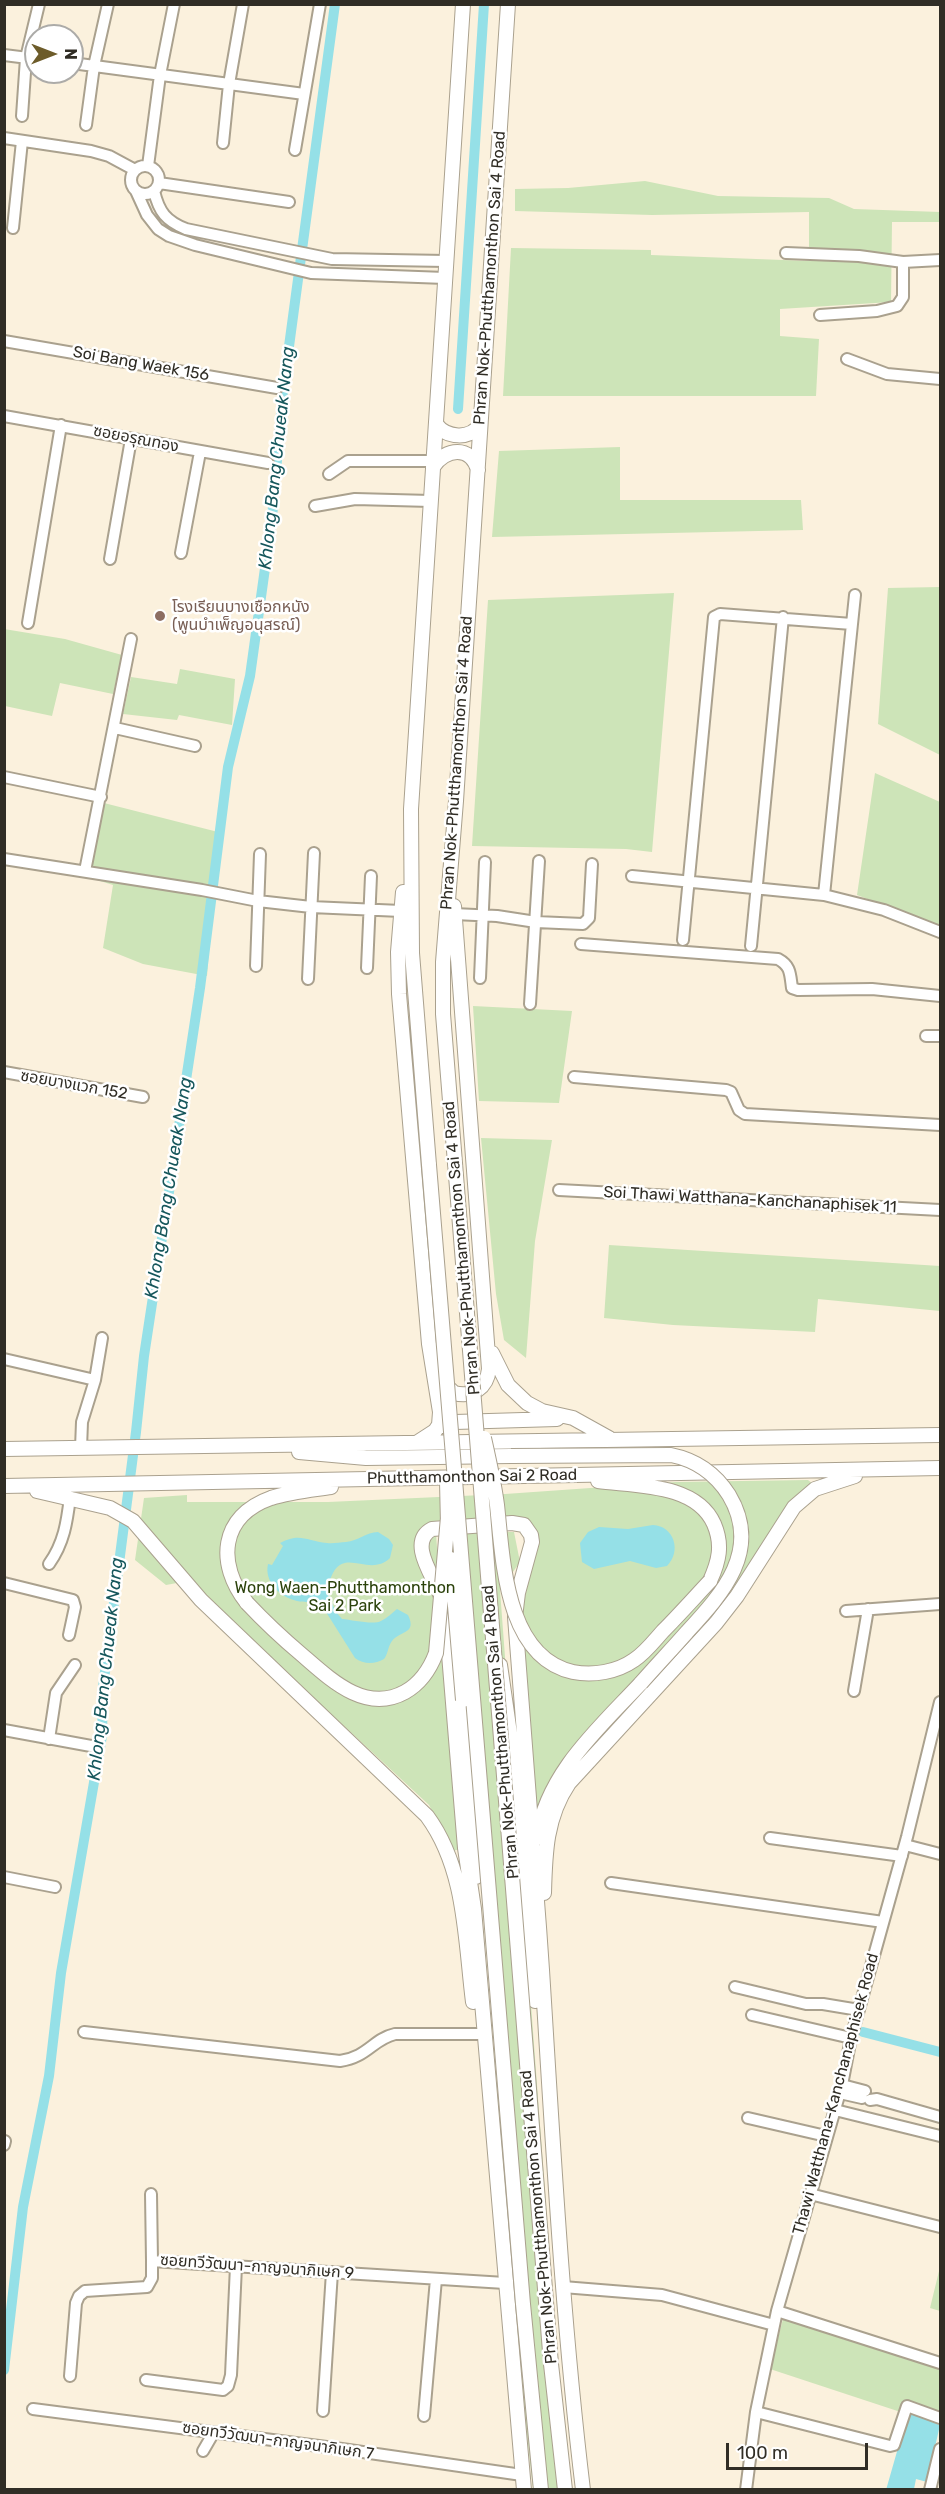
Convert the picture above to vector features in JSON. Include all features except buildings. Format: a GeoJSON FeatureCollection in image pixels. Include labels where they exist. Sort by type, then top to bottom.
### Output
{"type":"FeatureCollection","features":[{"type":"Feature","properties":{"kind":"main road","name":"Phran Nok-Phutthamonthon Sai 4 Road"},"geometry":{"type":"LineString","coordinates":[[464,4],[411,809],[412,945],[523,2304],[541,2490]]}},
{"type":"Feature","properties":{"kind":"main road","name":"Phran Nok-Phutthamonthon Sai 4 Road"},"geometry":{"type":"LineString","coordinates":[[508,4],[442,987],[551,2364],[565,2490]]}},
{"type":"Feature","properties":{"kind":"main road"},"geometry":{"type":"LineString","coordinates":[[436,424],[446,433],[458,435],[472,433],[480,425]]}},
{"type":"Feature","properties":{"kind":"main road"},"geometry":{"type":"LineString","coordinates":[[433,464],[442,456],[456,451],[473,458],[478,470]]}},
{"type":"Feature","properties":{"kind":"main road"},"geometry":{"type":"LineString","coordinates":[[411,809],[398,952],[400,1016],[431,1360],[440,1412],[437,1429]]}},
{"type":"Feature","properties":{"kind":"main road"},"geometry":{"type":"LineString","coordinates":[[431,1360],[440,1379],[451,1392],[465,1395],[478,1390],[489,1374],[454,914],[452,854]]}},
{"type":"Feature","properties":{"kind":"main road"},"geometry":{"type":"LineString","coordinates":[[486,1322],[496,1365],[514,1392],[542,1411],[573,1418],[611,1439]]}},
{"type":"Feature","properties":{"kind":"main road"},"geometry":{"type":"LineString","coordinates":[[475,1407],[493,1479],[508,1589],[526,1635],[542,1657],[558,1667],[579,1673],[608,1671],[627,1665],[642,1654],[710,1581],[720,1557],[718,1536],[712,1520],[697,1503],[672,1491],[552,1475]]}},
{"type":"Feature","properties":{"kind":"main road"},"geometry":{"type":"LineString","coordinates":[[416,1443],[437,1429],[455,1422],[573,1418]]}},
{"type":"Feature","properties":{"kind":"main road"},"geometry":{"type":"LineString","coordinates":[[4,1449],[940,1436]]}},
{"type":"Feature","properties":{"kind":"main road"},"geometry":{"type":"LineString","coordinates":[[452,1438],[447,1486],[448,1517],[475,1856],[474,1909]]}},
{"type":"Feature","properties":{"kind":"main road"},"geometry":{"type":"LineString","coordinates":[[255,1446],[349,1457],[671,1455],[691,1460],[702,1466],[723,1486],[736,1510],[741,1534],[739,1556],[729,1580],[714,1603],[584,1744],[555,1782],[540,1822],[529,1873]]}},
{"type":"Feature","properties":{"kind":"main road","name":"Phutthamonthon Sai 2 Road"},"geometry":{"type":"LineString","coordinates":[[9,1486],[940,1468]]}},
{"type":"Feature","properties":{"kind":"main road"},"geometry":{"type":"LineString","coordinates":[[542,1970],[546,1842],[553,1813],[569,1783],[716,1623],[737,1596],[787,1516],[803,1498],[843,1478],[913,1469]]}},
{"type":"Feature","properties":{"kind":"main road"},"geometry":{"type":"LineString","coordinates":[[392,1478],[271,1498],[249,1509],[233,1528],[227,1549],[227,1561],[234,1584],[247,1603],[274,1630],[340,1686],[368,1698],[379,1699],[399,1695],[422,1679],[430,1667],[436,1653],[448,1517]]}},
{"type":"Feature","properties":{"kind":"main road"},"geometry":{"type":"LineString","coordinates":[[9,1486],[69,1497],[110,1508],[133,1521],[201,1600],[406,1795],[434,1826],[446,1848],[458,1886],[478,2034],[492,2116]]}},
{"type":"Feature","properties":{"kind":"main road"},"geometry":{"type":"LineString","coordinates":[[523,2482],[474,1909],[465,1848],[445,1611],[440,1592],[422,1550],[423,1539],[432,1529],[518,1523],[524,1525],[531,1535],[531,1550],[518,1593],[515,1617],[538,2034],[549,2102]]}},
{"type":"Feature","properties":{"kind":"main road"},"geometry":{"type":"LineString","coordinates":[[491,1612],[512,1736],[542,1970],[563,2287],[584,2490]]}},
{"type":"Feature","properties":{"kind":"street"},"geometry":{"type":"LineString","coordinates":[[36,24],[39,4]]}},
{"type":"Feature","properties":{"kind":"street"},"geometry":{"type":"LineString","coordinates":[[86,125],[94,66],[108,4]]}},
{"type":"Feature","properties":{"kind":"street"},"geometry":{"type":"LineString","coordinates":[[148,166],[160,75],[174,4]]}},
{"type":"Feature","properties":{"kind":"street"},"geometry":{"type":"LineString","coordinates":[[223,143],[243,4]]}},
{"type":"Feature","properties":{"kind":"street"},"geometry":{"type":"LineString","coordinates":[[295,150],[320,4]]}},
{"type":"Feature","properties":{"kind":"street"},"geometry":{"type":"LineString","coordinates":[[4,55],[24,57]]}},
{"type":"Feature","properties":{"kind":"street"},"geometry":{"type":"LineString","coordinates":[[84,65],[304,94]]}},
{"type":"Feature","properties":{"kind":"street"},"geometry":{"type":"LineString","coordinates":[[22,116],[27,84]]}},
{"type":"Feature","properties":{"kind":"street"},"geometry":{"type":"LineString","coordinates":[[4,138],[91,151],[109,156],[135,170],[148,166]]}},
{"type":"Feature","properties":{"kind":"street"},"geometry":{"type":"LineString","coordinates":[[13,228],[22,141]]}},
{"type":"Feature","properties":{"kind":"street"},"geometry":{"type":"LineString","coordinates":[[148,166],[158,174],[156,187],[163,216],[186,229],[319,257],[446,261]]}},
{"type":"Feature","properties":{"kind":"street"},"geometry":{"type":"LineString","coordinates":[[135,170],[132,183],[147,215],[158,229],[169,236],[311,273],[445,278]]}},
{"type":"Feature","properties":{"kind":"street"},"geometry":{"type":"LineString","coordinates":[[136,191],[145,194],[156,187],[289,202]]}},
{"type":"Feature","properties":{"kind":"street"},"geometry":{"type":"LineString","coordinates":[[786,253],[859,256],[903,262],[940,261]]}},
{"type":"Feature","properties":{"kind":"street"},"geometry":{"type":"LineString","coordinates":[[820,315],[877,311],[897,306],[903,297],[903,262]]}},
{"type":"Feature","properties":{"kind":"street","name":"Soi Bang Waek 156"},"geometry":{"type":"LineString","coordinates":[[4,341],[277,388]]}},
{"type":"Feature","properties":{"kind":"street"},"geometry":{"type":"LineString","coordinates":[[847,359],[886,374],[940,380]]}},
{"type":"Feature","properties":{"kind":"street","name":"ซอยอรุณทอง"},"geometry":{"type":"LineString","coordinates":[[4,416],[268,463]]}},
{"type":"Feature","properties":{"kind":"street"},"geometry":{"type":"LineString","coordinates":[[28,623],[62,425]]}},
{"type":"Feature","properties":{"kind":"street"},"geometry":{"type":"LineString","coordinates":[[110,559],[131,439]]}},
{"type":"Feature","properties":{"kind":"street"},"geometry":{"type":"LineString","coordinates":[[181,553],[200,452]]}},
{"type":"Feature","properties":{"kind":"street"},"geometry":{"type":"LineString","coordinates":[[329,474],[348,461],[433,464]]}},
{"type":"Feature","properties":{"kind":"street"},"geometry":{"type":"LineString","coordinates":[[315,506],[355,499],[430,501]]}},
{"type":"Feature","properties":{"kind":"street"},"geometry":{"type":"LineString","coordinates":[[824,895],[855,596]]}},
{"type":"Feature","properties":{"kind":"street"},"geometry":{"type":"LineString","coordinates":[[683,940],[714,617],[720,614],[783,617],[852,624]]}},
{"type":"Feature","properties":{"kind":"street"},"geometry":{"type":"LineString","coordinates":[[751,946],[783,617]]}},
{"type":"Feature","properties":{"kind":"street"},"geometry":{"type":"LineString","coordinates":[[85,871],[115,729],[131,639]]}},
{"type":"Feature","properties":{"kind":"street"},"geometry":{"type":"LineString","coordinates":[[115,729],[195,746]]}},
{"type":"Feature","properties":{"kind":"street"},"geometry":{"type":"LineString","coordinates":[[4,777],[101,796]]}},
{"type":"Feature","properties":{"kind":"street"},"geometry":{"type":"LineString","coordinates":[[308,979],[314,853]]}},
{"type":"Feature","properties":{"kind":"street"},"geometry":{"type":"LineString","coordinates":[[256,966],[260,854]]}},
{"type":"Feature","properties":{"kind":"street"},"geometry":{"type":"LineString","coordinates":[[4,859],[258,901],[311,907],[401,911]]}},
{"type":"Feature","properties":{"kind":"street"},"geometry":{"type":"LineString","coordinates":[[530,1004],[539,861]]}},
{"type":"Feature","properties":{"kind":"street"},"geometry":{"type":"LineString","coordinates":[[480,978],[485,862]]}},
{"type":"Feature","properties":{"kind":"street"},"geometry":{"type":"LineString","coordinates":[[454,914],[577,925],[586,922],[592,864]]}},
{"type":"Feature","properties":{"kind":"street"},"geometry":{"type":"LineString","coordinates":[[367,968],[371,876]]}},
{"type":"Feature","properties":{"kind":"street"},"geometry":{"type":"LineString","coordinates":[[632,876],[824,895],[884,910],[940,932]]}},
{"type":"Feature","properties":{"kind":"street"},"geometry":{"type":"LineString","coordinates":[[581,944],[778,959],[786,963],[790,969],[792,988],[798,990],[872,989],[940,996]]}},
{"type":"Feature","properties":{"kind":"street"},"geometry":{"type":"LineString","coordinates":[[926,1036],[940,1036]]}},
{"type":"Feature","properties":{"kind":"street","name":"ซอยบางแวก 152"},"geometry":{"type":"LineString","coordinates":[[4,1072],[142,1097]]}},
{"type":"Feature","properties":{"kind":"street"},"geometry":{"type":"LineString","coordinates":[[574,1077],[726,1090],[731,1092],[738,1110],[745,1114],[940,1125]]}},
{"type":"Feature","properties":{"kind":"street","name":"Soi Thawi Watthana-Kanchanaphisek 11"},"geometry":{"type":"LineString","coordinates":[[559,1190],[940,1210]]}},
{"type":"Feature","properties":{"kind":"street"},"geometry":{"type":"LineString","coordinates":[[81,1448],[82,1422],[95,1380],[102,1338]]}},
{"type":"Feature","properties":{"kind":"street"},"geometry":{"type":"LineString","coordinates":[[4,1359],[95,1380]]}},
{"type":"Feature","properties":{"kind":"street"},"geometry":{"type":"LineString","coordinates":[[49,1564],[65,1532],[69,1497]]}},
{"type":"Feature","properties":{"kind":"street"},"geometry":{"type":"LineString","coordinates":[[4,1583],[73,1600],[75,1607],[69,1635]]}},
{"type":"Feature","properties":{"kind":"street"},"geometry":{"type":"LineString","coordinates":[[846,1611],[940,1604]]}},
{"type":"Feature","properties":{"kind":"street"},"geometry":{"type":"LineString","coordinates":[[854,1690],[868,1609]]}},
{"type":"Feature","properties":{"kind":"street"},"geometry":{"type":"LineString","coordinates":[[49,1739],[56,1694],[75,1665]]}},
{"type":"Feature","properties":{"kind":"street","name":"Thawi Watthana-Kanchanaphisek Road"},"geometry":{"type":"LineString","coordinates":[[746,2490],[756,2412],[777,2311],[841,2089],[851,2038],[938,1728],[940,1702]]}},
{"type":"Feature","properties":{"kind":"street"},"geometry":{"type":"LineString","coordinates":[[4,1730],[86,1745]]}},
{"type":"Feature","properties":{"kind":"street"},"geometry":{"type":"LineString","coordinates":[[770,1838],[940,1854]]}},
{"type":"Feature","properties":{"kind":"street"},"geometry":{"type":"LineString","coordinates":[[4,1877],[55,1887]]}},
{"type":"Feature","properties":{"kind":"street"},"geometry":{"type":"LineString","coordinates":[[611,1883],[883,1922]]}},
{"type":"Feature","properties":{"kind":"street"},"geometry":{"type":"LineString","coordinates":[[735,1987],[806,2004],[823,2004],[859,2010]]}},
{"type":"Feature","properties":{"kind":"street"},"geometry":{"type":"LineString","coordinates":[[753,2015],[851,2038]]}},
{"type":"Feature","properties":{"kind":"street"},"geometry":{"type":"LineString","coordinates":[[84,2032],[340,2061],[360,2056],[387,2036],[395,2034],[478,2034]]}},
{"type":"Feature","properties":{"kind":"street"},"geometry":{"type":"LineString","coordinates":[[841,2089],[940,2117]]}},
{"type":"Feature","properties":{"kind":"street"},"geometry":{"type":"LineString","coordinates":[[835,2110],[940,2136]]}},
{"type":"Feature","properties":{"kind":"street"},"geometry":{"type":"LineString","coordinates":[[748,2118],[826,2136]]}},
{"type":"Feature","properties":{"kind":"street"},"geometry":{"type":"LineString","coordinates":[[151,2194],[152,2261]]}},
{"type":"Feature","properties":{"kind":"street"},"geometry":{"type":"LineString","coordinates":[[810,2194],[940,2227]]}},
{"type":"Feature","properties":{"kind":"street","name":"ซอยทวีวัฒนา-กาญจนาภิเษก 9"},"geometry":{"type":"LineString","coordinates":[[69,2376],[76,2303],[79,2296],[85,2292],[147,2288],[152,2278],[152,2261],[505,2283]]}},
{"type":"Feature","properties":{"kind":"street"},"geometry":{"type":"LineString","coordinates":[[146,2380],[223,2390],[228,2386],[231,2379],[236,2266]]}},
{"type":"Feature","properties":{"kind":"street"},"geometry":{"type":"LineString","coordinates":[[323,2410],[332,2272]]}},
{"type":"Feature","properties":{"kind":"street"},"geometry":{"type":"LineString","coordinates":[[424,2416],[436,2279]]}},
{"type":"Feature","properties":{"kind":"street"},"geometry":{"type":"LineString","coordinates":[[563,2287],[662,2295],[774,2325]]}},
{"type":"Feature","properties":{"kind":"street"},"geometry":{"type":"LineString","coordinates":[[777,2311],[940,2363]]}},
{"type":"Feature","properties":{"kind":"street"},"geometry":{"type":"LineString","coordinates":[[756,2412],[890,2446],[894,2445],[907,2406],[940,2418]]}},
{"type":"Feature","properties":{"kind":"street","name":"ซอยทวีวัฒนา-กาญจนาภิเษก 7"},"geometry":{"type":"LineString","coordinates":[[33,2409],[214,2432],[523,2482]]}},
{"type":"Feature","properties":{"kind":"street"},"geometry":{"type":"LineString","coordinates":[[203,2451],[214,2432]]}},
{"type":"Feature","properties":{"kind":"street"},"geometry":{"type":"LineString","coordinates":[[930,2490],[940,2449]]}},
{"type":"Feature","properties":{"kind":"green space"},"geometry":{"type":"Polygon","coordinates":[[[645,181],[718,196],[829,198],[854,209],[940,212],[940,222],[892,222],[891,302],[780,309],[780,336],[819,339],[816,396],[503,396],[511,248],[651,250],[651,255],[809,261],[809,212],[652,215],[515,211],[515,189],[568,188],[645,181]]]}},
{"type":"Feature","properties":{"kind":"green space"},"geometry":{"type":"Polygon","coordinates":[[[620,447],[620,500],[801,500],[803,530],[492,537],[499,451],[620,447]]]}},
{"type":"Feature","properties":{"kind":"green space"},"geometry":{"type":"Polygon","coordinates":[[[940,587],[940,755],[878,724],[888,588],[940,587]]]}},
{"type":"Feature","properties":{"kind":"green space"},"geometry":{"type":"Polygon","coordinates":[[[674,593],[652,852],[626,849],[472,846],[488,600],[674,593]]]}},
{"type":"Feature","properties":{"kind":"green space"},"geometry":{"type":"Polygon","coordinates":[[[4,629],[65,639],[122,655],[113,694],[60,683],[52,716],[5,706],[4,629]]]}},
{"type":"Feature","properties":{"kind":"green space"},"geometry":{"type":"Polygon","coordinates":[[[180,669],[235,679],[232,725],[179,715],[177,720],[123,714],[131,677],[177,684],[180,669]]]}},
{"type":"Feature","properties":{"kind":"green space"},"geometry":{"type":"Polygon","coordinates":[[[875,773],[940,802],[940,927],[857,895],[875,773]]]}},
{"type":"Feature","properties":{"kind":"green space"},"geometry":{"type":"Polygon","coordinates":[[[104,803],[218,832],[207,976],[143,964],[103,948],[113,885],[84,876],[104,803]]]}},
{"type":"Feature","properties":{"kind":"green space"},"geometry":{"type":"Polygon","coordinates":[[[473,1006],[572,1011],[559,1103],[479,1101],[473,1006]]]}},
{"type":"Feature","properties":{"kind":"green space"},"geometry":{"type":"Polygon","coordinates":[[[481,1138],[552,1140],[535,1241],[526,1358],[504,1340],[496,1294],[481,1138]]]}},
{"type":"Feature","properties":{"kind":"green space"},"geometry":{"type":"Polygon","coordinates":[[[609,1245],[940,1266],[940,1311],[818,1299],[815,1332],[673,1325],[604,1318],[609,1245]]]}},
{"type":"Feature","properties":{"kind":"green space","name":"Wong Waen-Phutthamonthon Sai 2 Park"},"geometry":{"type":"Polygon","coordinates":[[[808,1480],[813,1484],[789,1504],[731,1593],[706,1605],[618,1700],[552,1777],[536,1822],[518,1626],[536,1551],[531,1526],[517,1517],[435,1521],[460,1849],[453,1851],[429,1805],[188,1581],[166,1585],[135,1560],[144,1498],[187,1495],[187,1502],[328,1502],[505,1494],[676,1482],[808,1480]]]}},
{"type":"Feature","properties":{"kind":"green space","name":"Wong Waen-Phutthamonthon Sai 2 Park"},"geometry":{"type":"Polygon","coordinates":[[[439,1532],[514,1532],[520,1562],[500,1590],[559,2379],[572,2489],[533,2489],[521,2382],[458,1592],[446,1583],[439,1532]]]}},
{"type":"Feature","properties":{"kind":"green space"},"geometry":{"type":"Polygon","coordinates":[[[940,2267],[940,2311],[930,2308],[940,2267]]]}},
{"type":"Feature","properties":{"kind":"green space"},"geometry":{"type":"Polygon","coordinates":[[[783,2319],[940,2368],[940,2425],[770,2369],[783,2319]]]}},
{"type":"Feature","properties":{"kind":"water"},"geometry":{"type":"Polygon","coordinates":[[[660,1526],[671,1534],[675,1547],[672,1560],[667,1566],[656,1568],[630,1561],[594,1569],[582,1562],[580,1543],[588,1532],[599,1527],[628,1529],[660,1526]]]}},
{"type":"Feature","properties":{"kind":"water"},"geometry":{"type":"Polygon","coordinates":[[[378,1532],[389,1539],[393,1545],[390,1558],[381,1564],[345,1563],[338,1567],[332,1576],[327,1593],[342,1619],[378,1622],[397,1609],[408,1615],[411,1626],[409,1629],[392,1641],[384,1659],[369,1663],[355,1658],[321,1604],[297,1601],[285,1596],[271,1583],[267,1571],[268,1564],[272,1565],[283,1546],[280,1543],[287,1540],[304,1538],[334,1543],[350,1541],[378,1532]]]}},
{"type":"Feature","properties":{"kind":"water"},"geometry":{"type":"Polygon","coordinates":[[[908,2413],[940,2425],[927,2482],[916,2479],[914,2489],[886,2490],[908,2413]]]}},
{"type":"Feature","properties":{"kind":"waterway","name":"Khlong Bang Chueak Nang"},"geometry":{"type":"LineString","coordinates":[[4,2370],[23,2207],[49,2076],[61,1973],[102,1736],[103,1687],[144,1356],[200,988],[228,767],[250,676],[272,518],[283,391],[335,4]]}},
{"type":"Feature","properties":{"kind":"waterway"},"geometry":{"type":"LineString","coordinates":[[458,409],[484,4]]}},
{"type":"Feature","properties":{"kind":"waterway"},"geometry":{"type":"LineString","coordinates":[[863,2032],[940,2052]]}},
{"type":"Feature","properties":{"kind":"place","name":"โรงเรียนบางเชือกหนัง (พูนบำเพ็ญอนุสรณ์)"},"geometry":{"type":"Point","coordinates":[160,616]}}]}
